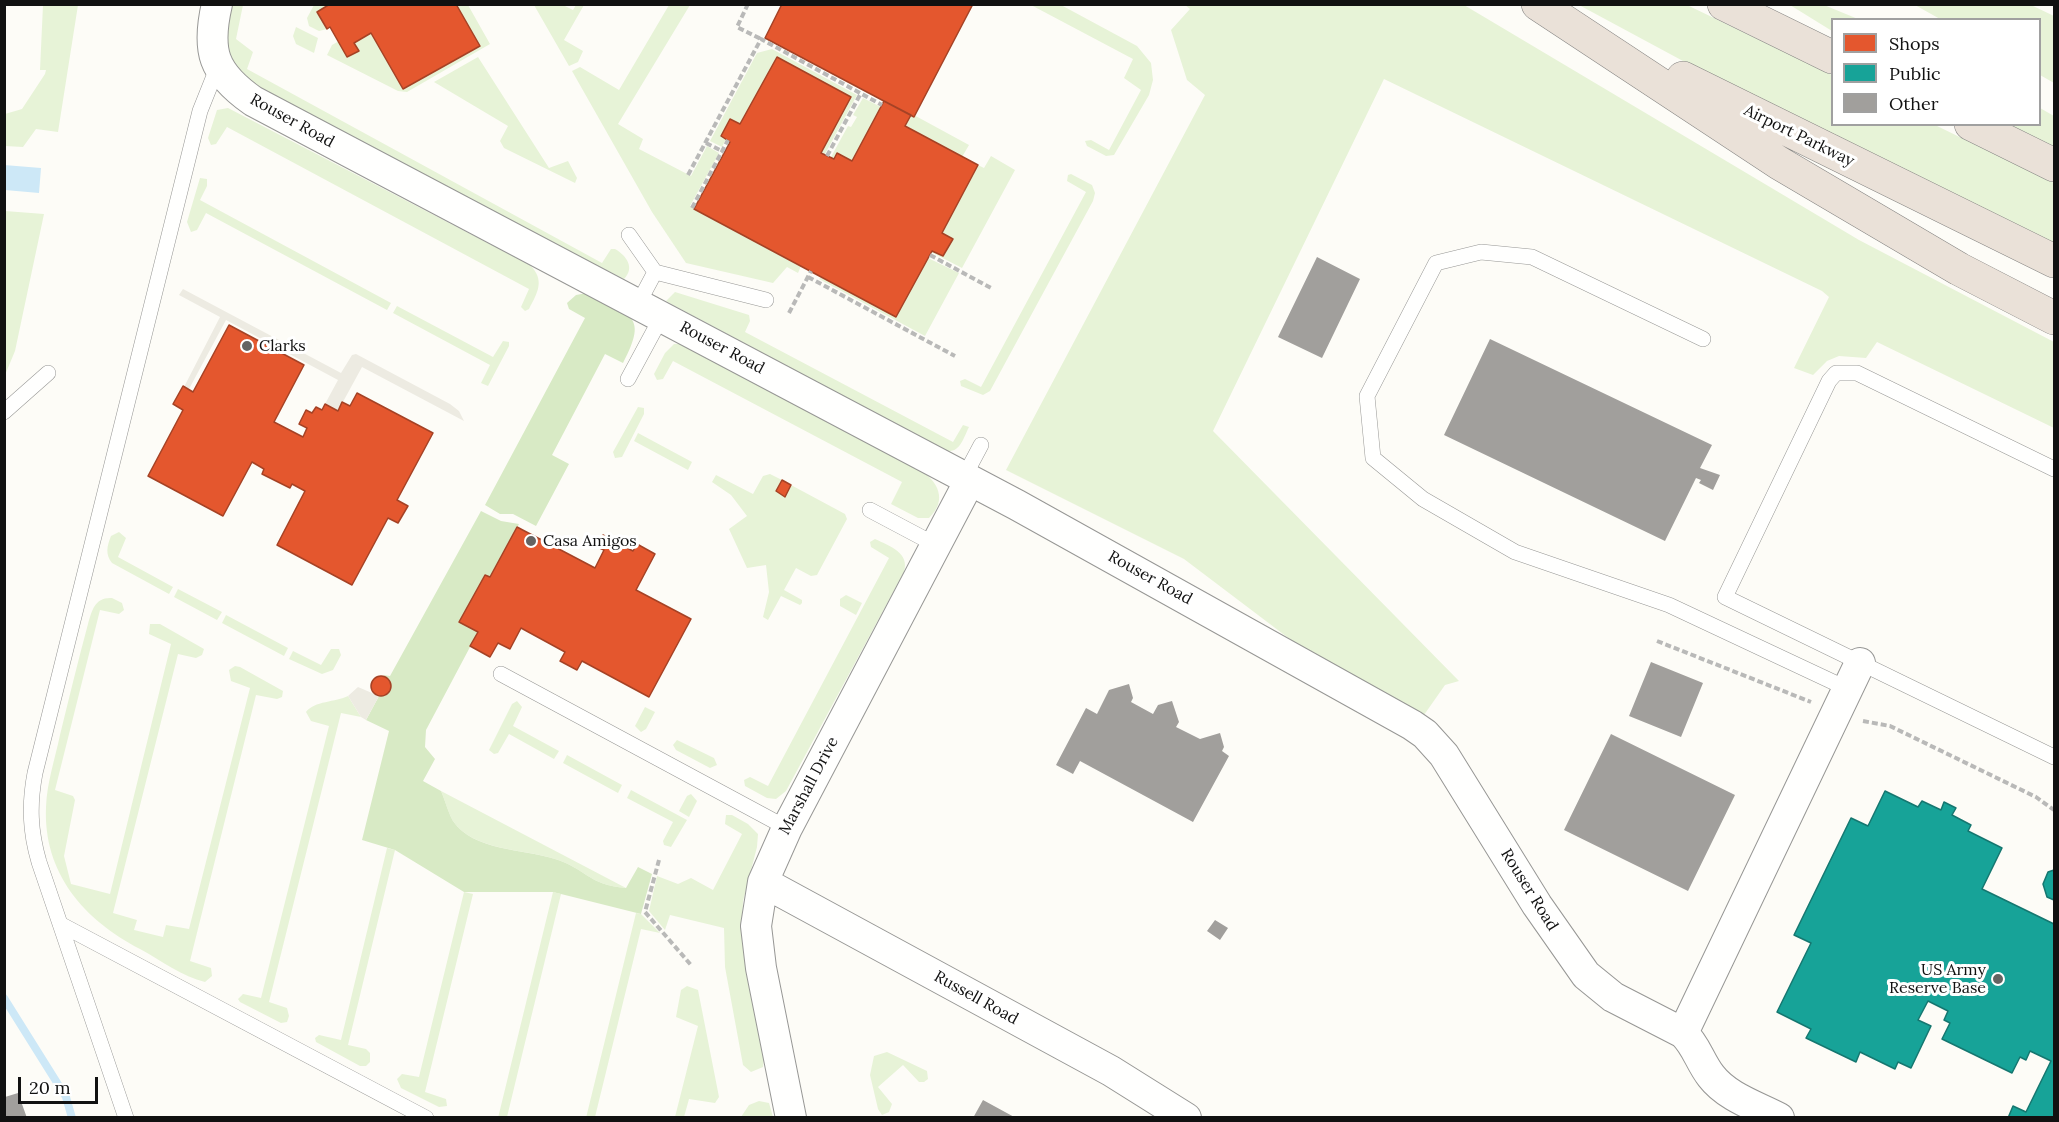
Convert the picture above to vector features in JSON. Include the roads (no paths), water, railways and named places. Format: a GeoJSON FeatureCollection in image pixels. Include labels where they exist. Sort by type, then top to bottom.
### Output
{"type":"FeatureCollection","features":[{"type":"Feature","properties":{"kind":"highway"},"geometry":{"type":"LineString","coordinates":[[1538,4],[1779,163],[1959,269],[2055,318]]}},
{"type":"Feature","properties":{"kind":"highway","name":"Airport Parkway"},"geometry":{"type":"LineString","coordinates":[[1547,4],[1692,83],[2055,261]]}},
{"type":"Feature","properties":{"kind":"highway"},"geometry":{"type":"LineString","coordinates":[[1724,4],[1831,56]]}},
{"type":"Feature","properties":{"kind":"highway"},"geometry":{"type":"LineString","coordinates":[[1975,126],[2055,165]]}},
{"type":"Feature","properties":{"kind":"street","name":"Rouser Road"},"geometry":{"type":"LineString","coordinates":[[217,4],[210,42],[218,66],[230,83],[253,101],[967,478],[1378,704],[1425,734],[1444,755],[1537,905],[1586,975],[1613,997],[1683,1033]]}},
{"type":"Feature","properties":{"kind":"street","name":"Marshall Drive"},"geometry":{"type":"LineString","coordinates":[[791,1118],[758,948],[758,909],[763,882],[787,828],[936,545],[967,478]]}},
{"type":"Feature","properties":{"kind":"street"},"geometry":{"type":"LineString","coordinates":[[1779,1118],[1722,1087],[1704,1066],[1691,1040],[1683,1033],[1854,676]]}},
{"type":"Feature","properties":{"kind":"street","name":"Russell Road"},"geometry":{"type":"LineString","coordinates":[[763,882],[1111,1071],[1186,1118]]}},
{"type":"Feature","properties":{"kind":"lane"},"geometry":{"type":"LineString","coordinates":[[126,1118],[33,841],[30,824],[32,789],[200,111],[218,66]]}},
{"type":"Feature","properties":{"kind":"lane"},"geometry":{"type":"LineString","coordinates":[[629,235],[655,272],[766,300]]}},
{"type":"Feature","properties":{"kind":"lane"},"geometry":{"type":"LineString","coordinates":[[1703,339],[1532,257],[1481,252],[1436,263],[1367,396],[1373,458],[1423,499],[1515,552],[1669,605],[2055,757]]}},
{"type":"Feature","properties":{"kind":"lane"},"geometry":{"type":"LineString","coordinates":[[628,379],[650,310],[655,272]]}},
{"type":"Feature","properties":{"kind":"lane"},"geometry":{"type":"LineString","coordinates":[[1854,676],[1725,597],[1832,376],[1843,371],[1857,374],[2055,469]]}},
{"type":"Feature","properties":{"kind":"lane"},"geometry":{"type":"LineString","coordinates":[[4,412],[48,373]]}},
{"type":"Feature","properties":{"kind":"lane"},"geometry":{"type":"LineString","coordinates":[[967,478],[981,445]]}},
{"type":"Feature","properties":{"kind":"lane"},"geometry":{"type":"LineString","coordinates":[[870,510],[936,545]]}},
{"type":"Feature","properties":{"kind":"lane"},"geometry":{"type":"LineString","coordinates":[[501,674],[787,828]]}},
{"type":"Feature","properties":{"kind":"lane"},"geometry":{"type":"LineString","coordinates":[[60,924],[426,1118]]}},
{"type":"Feature","properties":{"kind":"water"},"geometry":{"type":"Polygon","coordinates":[[[4,165],[41,168],[39,193],[5,190],[4,165]]]}},
{"type":"Feature","properties":{"kind":"waterway"},"geometry":{"type":"LineString","coordinates":[[4,998],[66,1097],[72,1118]]}},
{"type":"Feature","properties":{"kind":"place","name":"Clarks"},"geometry":{"type":"Point","coordinates":[247,346]}},
{"type":"Feature","properties":{"kind":"place","name":"Casa Amigos"},"geometry":{"type":"Point","coordinates":[531,541]}},
{"type":"Feature","properties":{"kind":"place","name":"US Army Reserve Base"},"geometry":{"type":"Point","coordinates":[1998,979]}}]}
